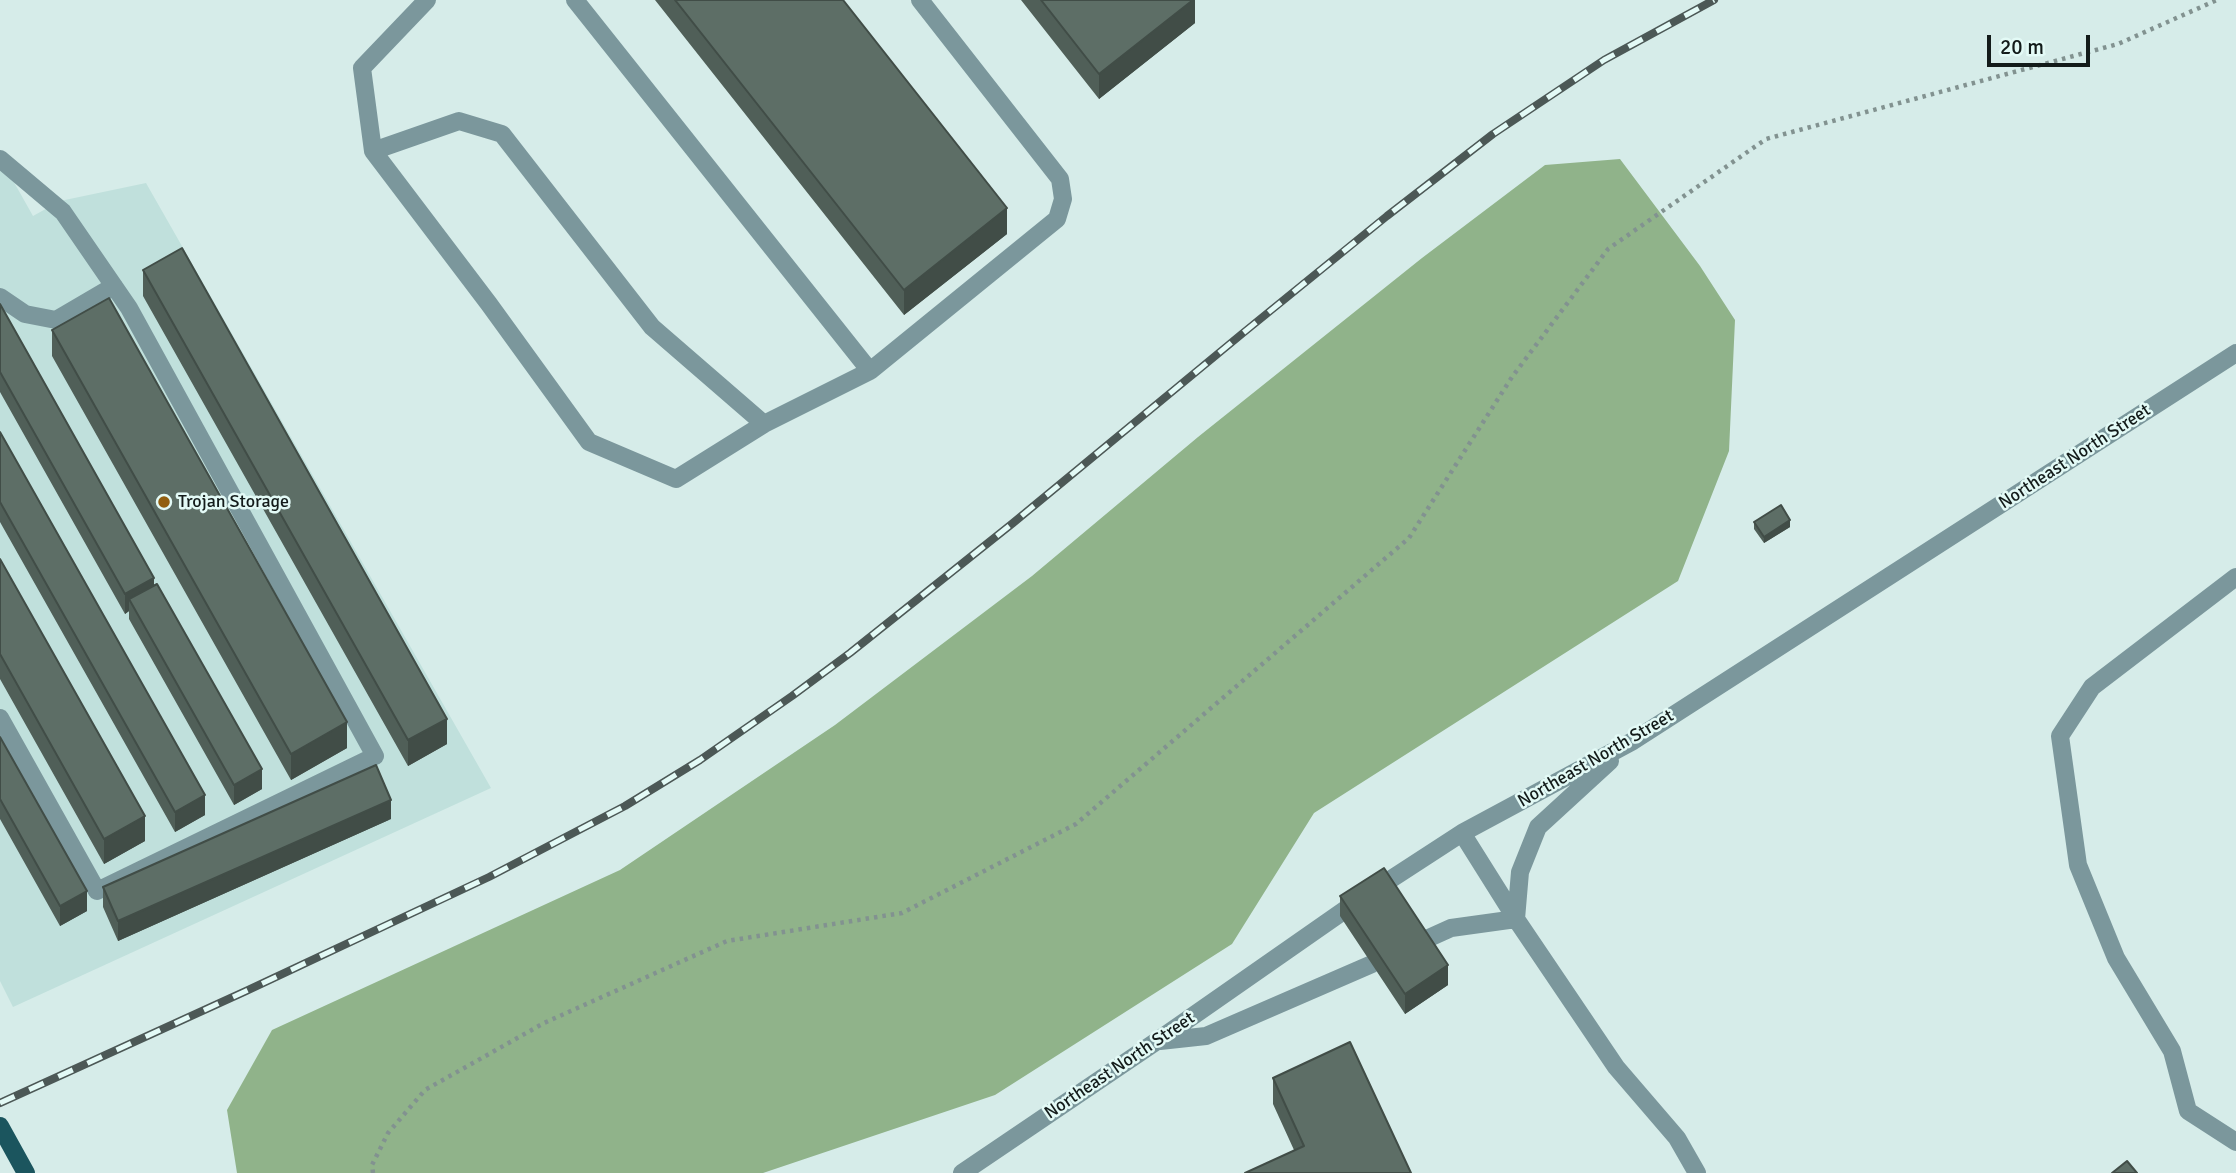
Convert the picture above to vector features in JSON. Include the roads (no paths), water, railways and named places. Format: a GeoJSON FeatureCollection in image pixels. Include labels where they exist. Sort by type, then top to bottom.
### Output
{"type":"FeatureCollection","features":[{"type":"Feature","properties":{"kind":"main road"},"geometry":{"type":"LineString","coordinates":[[0,1126],[26,1173]]}},
{"type":"Feature","properties":{"kind":"street"},"geometry":{"type":"LineString","coordinates":[[427,0],[362,68],[373,151],[589,442],[676,479],[764,424],[870,371],[1057,219],[1063,200],[1060,179],[920,0]]}},
{"type":"Feature","properties":{"kind":"street"},"geometry":{"type":"LineString","coordinates":[[575,0],[870,371]]}},
{"type":"Feature","properties":{"kind":"street"},"geometry":{"type":"LineString","coordinates":[[373,151],[459,121],[502,134],[652,327],[764,424]]}},
{"type":"Feature","properties":{"kind":"street"},"geometry":{"type":"LineString","coordinates":[[0,159],[63,212],[114,286],[375,756],[97,891],[0,718]]}},
{"type":"Feature","properties":{"kind":"street"},"geometry":{"type":"LineString","coordinates":[[0,296],[25,314],[56,320],[114,286]]}},
{"type":"Feature","properties":{"kind":"street","name":"Northeast North Street"},"geometry":{"type":"LineString","coordinates":[[962,1173],[1362,898],[1462,833],[1633,741],[2236,354]]}},
{"type":"Feature","properties":{"kind":"street"},"geometry":{"type":"LineString","coordinates":[[2236,577],[2092,687],[2060,736],[2078,864],[2116,958],[2172,1051],[2188,1111],[2236,1142]]}},
{"type":"Feature","properties":{"kind":"street"},"geometry":{"type":"LineString","coordinates":[[1516,919],[1520,872],[1538,827],[1633,741]]}},
{"type":"Feature","properties":{"kind":"street"},"geometry":{"type":"LineString","coordinates":[[1462,833],[1516,919],[1616,1067],[1677,1138],[1697,1173]]}},
{"type":"Feature","properties":{"kind":"street"},"geometry":{"type":"LineString","coordinates":[[1420,943],[1451,928],[1516,919]]}},
{"type":"Feature","properties":{"kind":"street"},"geometry":{"type":"LineString","coordinates":[[1157,1041],[1206,1036],[1372,964]]}},
{"type":"Feature","properties":{"kind":"railway"},"geometry":{"type":"LineString","coordinates":[[0,1103],[489,877],[625,806],[700,760],[850,653],[1387,216],[1493,134],[1604,60],[1714,0]]}},
{"type":"Feature","properties":{"kind":"place","name":"Trojan Storage"},"geometry":{"type":"Point","coordinates":[164,502]}}]}
